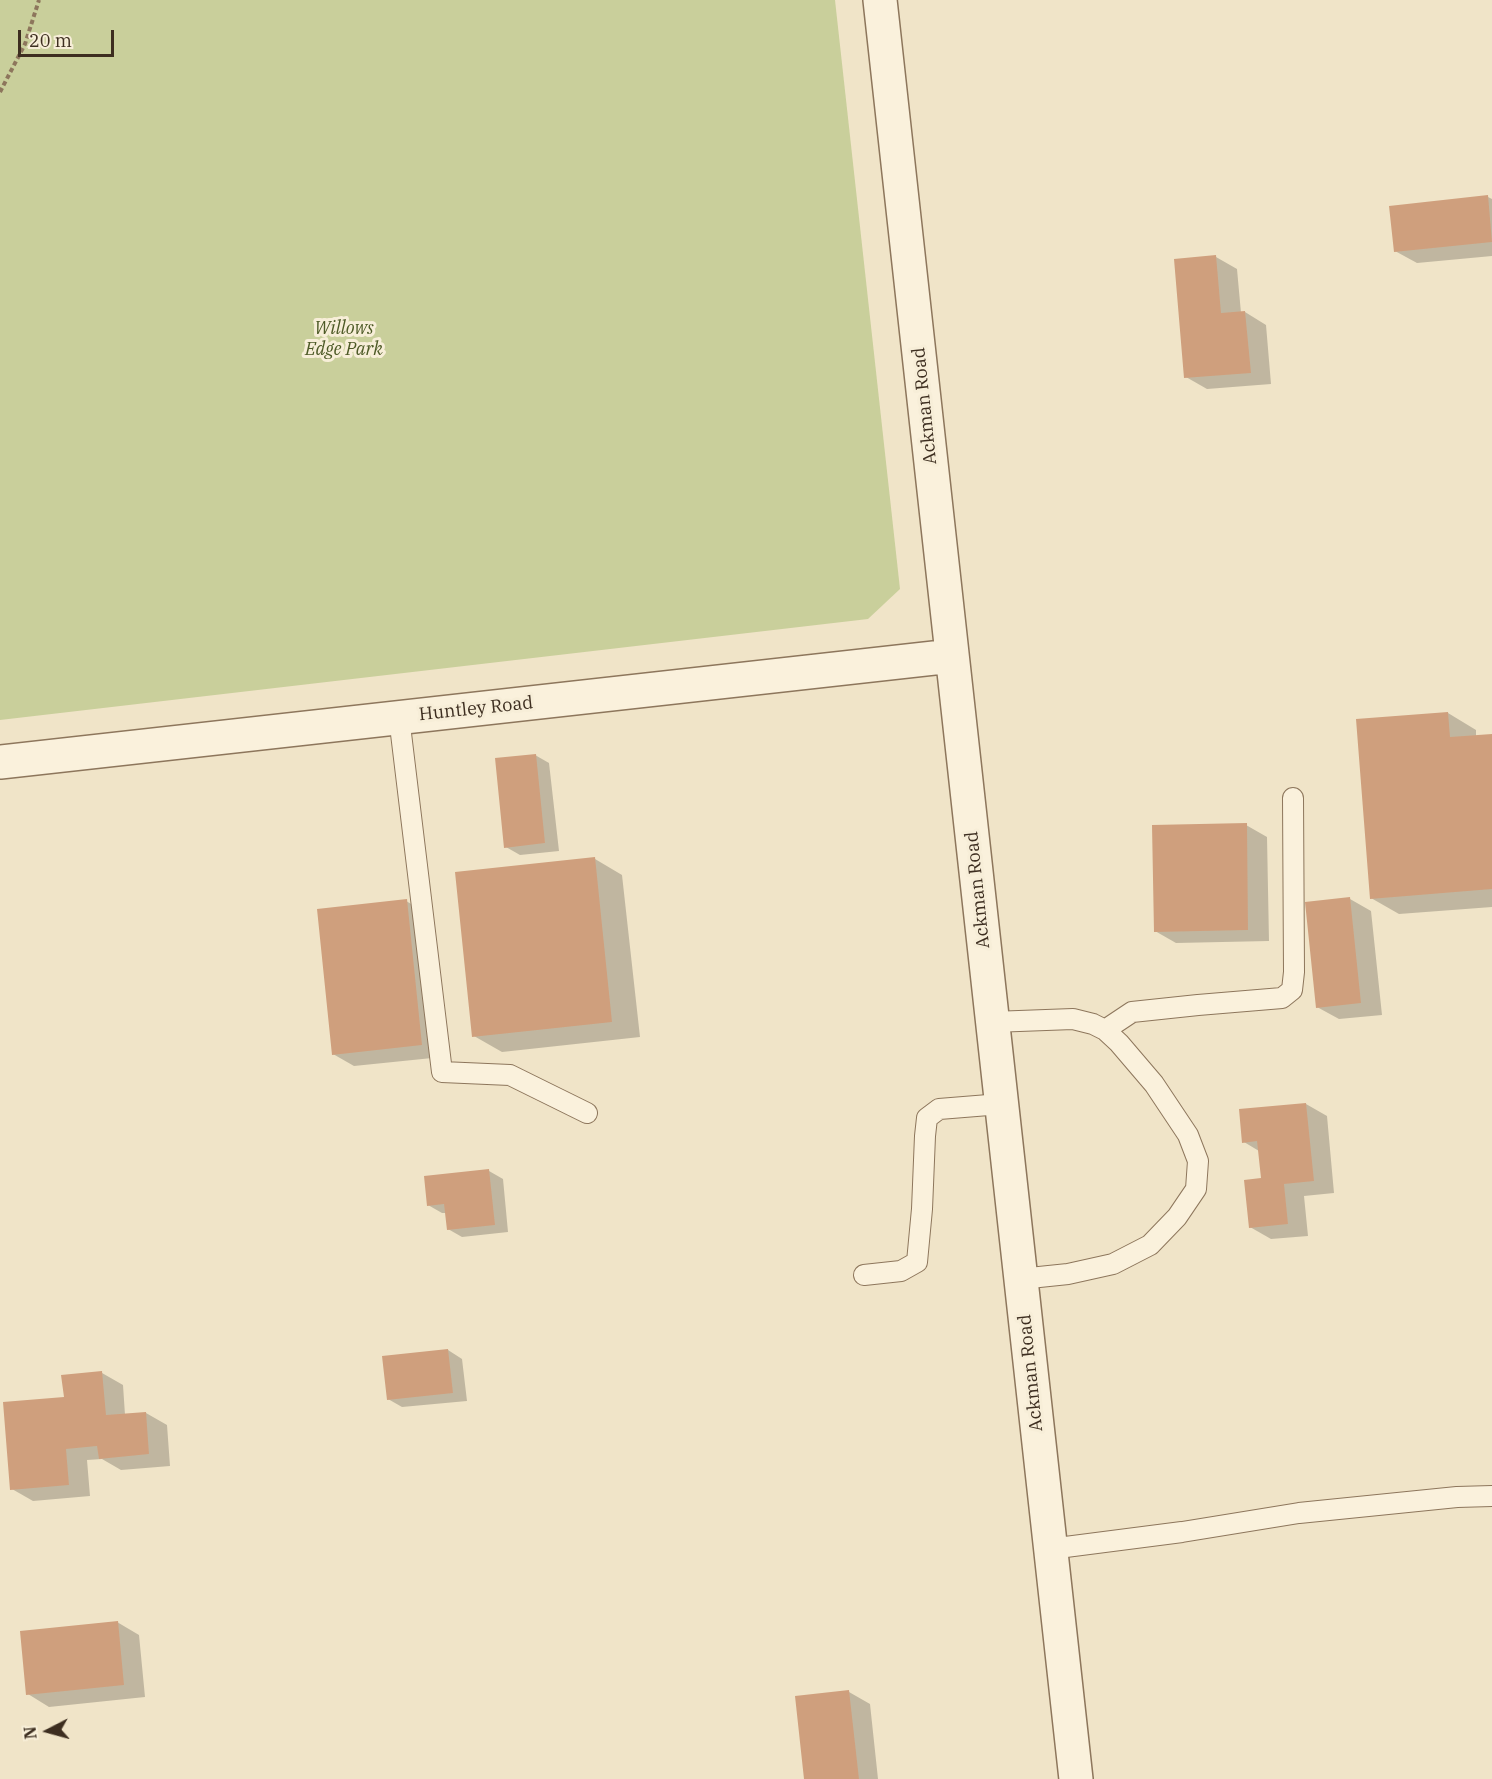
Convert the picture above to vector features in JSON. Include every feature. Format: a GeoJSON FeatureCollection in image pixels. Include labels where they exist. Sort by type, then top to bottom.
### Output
{"type":"FeatureCollection","features":[{"type":"Feature","properties":{"kind":"street","name":"Ackman Road"},"geometry":{"type":"LineString","coordinates":[[880,0],[1076,1779]]}},
{"type":"Feature","properties":{"kind":"street","name":"Huntley Road"},"geometry":{"type":"LineString","coordinates":[[0,762],[952,656]]}},
{"type":"Feature","properties":{"kind":"lane"},"geometry":{"type":"LineString","coordinates":[[399,717],[442,1072],[510,1075],[587,1113]]}},
{"type":"Feature","properties":{"kind":"lane"},"geometry":{"type":"LineString","coordinates":[[1105,1030],[1132,1012],[1282,998],[1292,990],[1294,972],[1293,798]]}},
{"type":"Feature","properties":{"kind":"lane"},"geometry":{"type":"LineString","coordinates":[[992,1022],[1074,1019],[1105,1030],[1154,1084],[1188,1135],[1198,1161],[1196,1189],[1177,1217],[1150,1245],[1113,1264],[1068,1274],[1020,1279]]}},
{"type":"Feature","properties":{"kind":"lane"},"geometry":{"type":"LineString","coordinates":[[864,1275],[901,1271],[917,1262],[927,1118],[939,1109],[1001,1104]]}},
{"type":"Feature","properties":{"kind":"lane"},"geometry":{"type":"LineString","coordinates":[[1050,1549],[1182,1532],[1299,1513],[1457,1497],[1492,1496]]}},
{"type":"Feature","properties":{"kind":"path"},"geometry":{"type":"LineString","coordinates":[[0,92],[25,44],[39,0]]}},
{"type":"Feature","properties":{"kind":"green space","name":"Willows Edge Park"},"geometry":{"type":"Polygon","coordinates":[[[0,0],[835,0],[900,589],[868,619],[0,720],[0,0]]]}},
{"type":"Feature","properties":{"kind":"building"},"geometry":{"type":"Polygon","coordinates":[[[1488,195],[1492,242],[1394,252],[1389,206],[1488,195]]]}},
{"type":"Feature","properties":{"kind":"building"},"geometry":{"type":"Polygon","coordinates":[[[1216,255],[1221,313],[1245,311],[1251,373],[1184,378],[1174,259],[1216,255]]]}},
{"type":"Feature","properties":{"kind":"building"},"geometry":{"type":"Polygon","coordinates":[[[1448,712],[1450,737],[1492,734],[1492,889],[1370,899],[1356,719],[1448,712]]]}},
{"type":"Feature","properties":{"kind":"building"},"geometry":{"type":"Polygon","coordinates":[[[536,754],[545,843],[504,848],[495,758],[536,754]]]}},
{"type":"Feature","properties":{"kind":"building"},"geometry":{"type":"Polygon","coordinates":[[[1247,823],[1248,930],[1154,932],[1152,825],[1247,823]]]}},
{"type":"Feature","properties":{"kind":"building"},"geometry":{"type":"Polygon","coordinates":[[[595,857],[612,1022],[472,1037],[455,872],[595,857]]]}},
{"type":"Feature","properties":{"kind":"building"},"geometry":{"type":"Polygon","coordinates":[[[1350,897],[1361,1003],[1316,1008],[1305,902],[1350,897]]]}},
{"type":"Feature","properties":{"kind":"building"},"geometry":{"type":"Polygon","coordinates":[[[407,899],[422,1045],[332,1055],[317,909],[407,899]]]}},
{"type":"Feature","properties":{"kind":"building"},"geometry":{"type":"Polygon","coordinates":[[[1306,1103],[1314,1181],[1284,1184],[1288,1224],[1249,1228],[1244,1180],[1261,1178],[1257,1141],[1242,1143],[1239,1109],[1306,1103]]]}},
{"type":"Feature","properties":{"kind":"building"},"geometry":{"type":"Polygon","coordinates":[[[489,1169],[495,1225],[447,1230],[444,1204],[427,1206],[424,1176],[489,1169]]]}},
{"type":"Feature","properties":{"kind":"building"},"geometry":{"type":"Polygon","coordinates":[[[448,1349],[453,1393],[387,1400],[382,1356],[448,1349]]]}},
{"type":"Feature","properties":{"kind":"building"},"geometry":{"type":"Polygon","coordinates":[[[102,1371],[106,1415],[146,1412],[149,1454],[99,1459],[97,1446],[66,1449],[69,1485],[10,1490],[3,1402],[64,1397],[61,1375],[102,1371]]]}},
{"type":"Feature","properties":{"kind":"building"},"geometry":{"type":"Polygon","coordinates":[[[118,1621],[124,1685],[26,1695],[20,1631],[118,1621]]]}},
{"type":"Feature","properties":{"kind":"building"},"geometry":{"type":"Polygon","coordinates":[[[849,1690],[859,1779],[804,1779],[795,1696],[849,1690]]]}}]}
